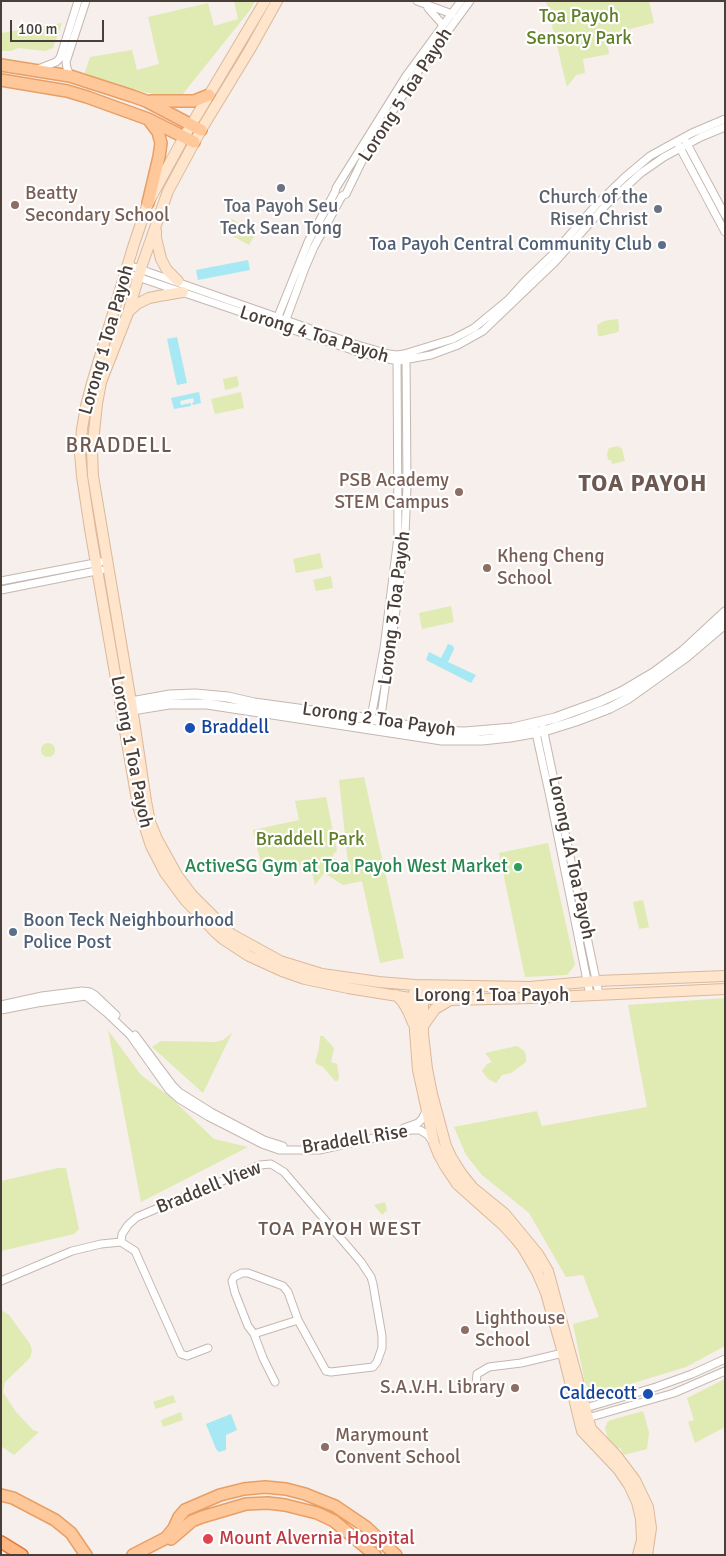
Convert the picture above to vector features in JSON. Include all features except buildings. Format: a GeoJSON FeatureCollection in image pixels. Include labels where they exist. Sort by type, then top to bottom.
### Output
{"type":"FeatureCollection","features":[{"type":"Feature","properties":{"kind":"highway"},"geometry":{"type":"LineString","coordinates":[[1,1542],[22,1555]]}},
{"type":"Feature","properties":{"kind":"main road"},"geometry":{"type":"LineString","coordinates":[[196,127],[249,51],[277,1]]}},
{"type":"Feature","properties":{"kind":"main road"},"geometry":{"type":"LineString","coordinates":[[1,80],[87,96],[148,119],[189,140],[209,96],[265,2]]}},
{"type":"Feature","properties":{"kind":"main road"},"geometry":{"type":"LineString","coordinates":[[1,65],[70,76],[146,101],[196,127]]}},
{"type":"Feature","properties":{"kind":"main road"},"geometry":{"type":"LineString","coordinates":[[146,101],[194,101],[209,96]]}},
{"type":"Feature","properties":{"kind":"main road"},"geometry":{"type":"LineString","coordinates":[[148,119],[158,132],[161,143],[148,203]]}},
{"type":"Feature","properties":{"kind":"main road","name":"Lorong 1 Toa Payoh"},"geometry":{"type":"LineString","coordinates":[[126,707],[97,567],[82,476],[80,453],[82,429],[92,383],[148,203],[189,140]]}},
{"type":"Feature","properties":{"kind":"main road","name":"Lorong 1 Toa Payoh"},"geometry":{"type":"LineString","coordinates":[[189,140],[168,191],[128,313],[101,382],[93,442],[93,476],[108,564],[138,806],[151,846],[165,872],[188,897],[231,934],[280,961],[310,971],[338,977],[419,985],[530,987],[592,982],[725,976]]}},
{"type":"Feature","properties":{"kind":"main road"},"geometry":{"type":"LineString","coordinates":[[156,225],[156,238],[161,259],[167,270],[178,281]]}},
{"type":"Feature","properties":{"kind":"main road"},"geometry":{"type":"LineString","coordinates":[[128,313],[137,304],[149,298],[183,292]]}},
{"type":"Feature","properties":{"kind":"main road","name":"Lorong 1 Toa Payoh"},"geometry":{"type":"LineString","coordinates":[[188,897],[200,917],[223,939],[250,956],[282,972],[328,984],[396,995],[450,1000],[594,995],[644,996],[725,989]]}},
{"type":"Feature","properties":{"kind":"main road"},"geometry":{"type":"LineString","coordinates":[[419,985],[418,1070],[434,1143],[445,1166],[458,1184],[515,1238],[538,1272],[546,1293],[562,1353],[571,1372]]}},
{"type":"Feature","properties":{"kind":"main road"},"geometry":{"type":"LineString","coordinates":[[396,995],[402,1001],[419,1029],[428,1077],[446,1146],[451,1157],[473,1188],[505,1214],[538,1254],[548,1271],[582,1414],[582,1431],[618,1469],[629,1485],[637,1502],[641,1518],[642,1540],[638,1555]]}},
{"type":"Feature","properties":{"kind":"main road"},"geometry":{"type":"LineString","coordinates":[[419,1029],[435,1009],[450,1000]]}},
{"type":"Feature","properties":{"kind":"main road"},"geometry":{"type":"LineString","coordinates":[[582,1414],[591,1429],[616,1455],[636,1480],[641,1490],[648,1507],[651,1528],[647,1555]]}},
{"type":"Feature","properties":{"kind":"main road"},"geometry":{"type":"LineString","coordinates":[[133,1555],[166,1538],[185,1510],[220,1495],[265,1487],[286,1489],[305,1494],[335,1506],[366,1527],[396,1555]]}},
{"type":"Feature","properties":{"kind":"main road"},"geometry":{"type":"LineString","coordinates":[[1,1495],[13,1498],[55,1520],[71,1533],[86,1555]]}},
{"type":"Feature","properties":{"kind":"main road"},"geometry":{"type":"LineString","coordinates":[[1,1502],[12,1505],[54,1527],[65,1537],[78,1555]]}},
{"type":"Feature","properties":{"kind":"main road"},"geometry":{"type":"LineString","coordinates":[[143,1555],[168,1542],[192,1521],[246,1504],[268,1503],[301,1508],[334,1521],[375,1555]]}},
{"type":"Feature","properties":{"kind":"street"},"geometry":{"type":"LineString","coordinates":[[35,70],[50,65],[60,58],[78,1]]}},
{"type":"Feature","properties":{"kind":"street"},"geometry":{"type":"LineString","coordinates":[[70,76],[66,68],[66,62],[86,1]]}},
{"type":"Feature","properties":{"kind":"street"},"geometry":{"type":"LineString","coordinates":[[416,1],[452,14]]}},
{"type":"Feature","properties":{"kind":"street","name":"Lorong 5 Toa Payoh"},"geometry":{"type":"LineString","coordinates":[[277,320],[308,242],[337,189],[406,76],[461,1]]}},
{"type":"Feature","properties":{"kind":"street","name":"Lorong 5 Toa Payoh"},"geometry":{"type":"LineString","coordinates":[[283,327],[311,254],[364,157],[417,73],[470,1]]}},
{"type":"Feature","properties":{"kind":"street"},"geometry":{"type":"LineString","coordinates":[[424,5],[444,25]]}},
{"type":"Feature","properties":{"kind":"street","name":"Lorong 4 Toa Payoh"},"geometry":{"type":"LineString","coordinates":[[406,357],[453,339],[474,328],[508,300],[597,204],[650,156],[680,139],[725,119]]}},
{"type":"Feature","properties":{"kind":"street","name":"Lorong 4 Toa Payoh"},"geometry":{"type":"LineString","coordinates":[[127,269],[178,281],[277,320],[283,327],[347,350],[397,358],[431,355],[449,349],[483,331],[555,262],[606,205],[656,163],[725,127]]}},
{"type":"Feature","properties":{"kind":"street"},"geometry":{"type":"LineString","coordinates":[[680,139],[725,232]]}},
{"type":"Feature","properties":{"kind":"street"},"geometry":{"type":"LineString","coordinates":[[684,147],[725,215]]}},
{"type":"Feature","properties":{"kind":"street"},"geometry":{"type":"LineString","coordinates":[[337,189],[343,186],[344,193]]}},
{"type":"Feature","properties":{"kind":"street","name":"Lorong 4 Toa Payoh"},"geometry":{"type":"LineString","coordinates":[[140,273],[183,292],[277,320],[286,319],[397,358]]}},
{"type":"Feature","properties":{"kind":"street","name":"Lorong 3 Toa Payoh"},"geometry":{"type":"LineString","coordinates":[[375,725],[400,581],[405,536],[408,485],[406,357]]}},
{"type":"Feature","properties":{"kind":"street","name":"Lorong 3 Toa Payoh"},"geometry":{"type":"LineString","coordinates":[[375,725],[398,537],[397,358]]}},
{"type":"Feature","properties":{"kind":"street"},"geometry":{"type":"LineString","coordinates":[[398,484],[408,485]]}},
{"type":"Feature","properties":{"kind":"street"},"geometry":{"type":"LineString","coordinates":[[1,590],[108,564]]}},
{"type":"Feature","properties":{"kind":"street"},"geometry":{"type":"LineString","coordinates":[[1,581],[97,567]]}},
{"type":"Feature","properties":{"kind":"street","name":"Lorong 2 Toa Payoh"},"geometry":{"type":"LineString","coordinates":[[539,727],[599,702],[638,683],[683,651],[725,612]]}},
{"type":"Feature","properties":{"kind":"street","name":"Lorong 2 Toa Payoh"},"geometry":{"type":"LineString","coordinates":[[126,707],[170,695],[195,694],[228,697],[375,725],[436,731],[455,732],[539,727],[581,720],[610,708],[681,661],[725,624]]}},
{"type":"Feature","properties":{"kind":"street","name":"Lorong 1A Toa Payoh"},"geometry":{"type":"LineString","coordinates":[[539,727],[594,995]]}},
{"type":"Feature","properties":{"kind":"street","name":"Braddell Rise"},"geometry":{"type":"LineString","coordinates":[[1,1005],[42,996],[82,991],[90,992],[111,1009],[131,1030],[179,1092],[211,1112],[264,1140],[283,1146],[319,1150],[411,1130],[420,1130],[434,1143]]}},
{"type":"Feature","properties":{"kind":"street","name":"Braddell Rise"},"geometry":{"type":"LineString","coordinates":[[1,1010],[86,996],[130,1035],[169,1090],[179,1099],[209,1117],[278,1150],[333,1144],[410,1126],[422,1120],[427,1109]]}},
{"type":"Feature","properties":{"kind":"street","name":"Braddell View"},"geometry":{"type":"LineString","coordinates":[[120,1242],[122,1234],[128,1225],[137,1217],[260,1165],[271,1164],[284,1172],[362,1262],[371,1277],[382,1336],[382,1348],[377,1362],[372,1367],[331,1372],[326,1370],[298,1320],[288,1292],[282,1286],[248,1273],[242,1273],[234,1277],[232,1281],[248,1326],[254,1334]]}},
{"type":"Feature","properties":{"kind":"street"},"geometry":{"type":"LineString","coordinates":[[1,1281],[72,1251],[101,1244],[120,1242],[134,1251],[181,1354],[187,1356],[208,1348]]}},
{"type":"Feature","properties":{"kind":"street"},"geometry":{"type":"LineString","coordinates":[[275,1382],[254,1334],[298,1320]]}},
{"type":"Feature","properties":{"kind":"street"},"geometry":{"type":"LineString","coordinates":[[476,1385],[477,1374],[489,1367],[521,1363],[562,1353]]}},
{"type":"Feature","properties":{"kind":"street"},"geometry":{"type":"LineString","coordinates":[[582,1414],[692,1374],[725,1358]]}},
{"type":"Feature","properties":{"kind":"street"},"geometry":{"type":"LineString","coordinates":[[582,1414],[640,1403],[674,1393],[725,1371]]}},
{"type":"Feature","properties":{"kind":"green space"},"geometry":{"type":"Polygon","coordinates":[[[234,1],[255,1],[250,10],[182,95],[162,95],[130,90],[84,75],[90,57],[132,50],[137,70],[159,64],[148,17],[208,3],[214,26],[238,19],[234,1]]]}},
{"type":"Feature","properties":{"kind":"green space","name":"Toa Payoh Sensory Park"},"geometry":{"type":"Polygon","coordinates":[[[546,1],[649,1],[654,23],[605,35],[609,54],[583,59],[585,73],[576,75],[567,87],[546,1]]]}},
{"type":"Feature","properties":{"kind":"green space"},"geometry":{"type":"Polygon","coordinates":[[[62,23],[53,48],[45,51],[18,48],[11,51],[1,51],[1,33],[62,23]]]}},
{"type":"Feature","properties":{"kind":"green space"},"geometry":{"type":"Polygon","coordinates":[[[230,218],[256,233],[249,245],[222,230],[230,218]]]}},
{"type":"Feature","properties":{"kind":"green space"},"geometry":{"type":"Polygon","coordinates":[[[618,319],[618,332],[598,336],[597,325],[604,321],[618,319]]]}},
{"type":"Feature","properties":{"kind":"green space"},"geometry":{"type":"Polygon","coordinates":[[[237,376],[239,384],[237,387],[225,390],[223,379],[237,376]]]}},
{"type":"Feature","properties":{"kind":"green space"},"geometry":{"type":"Polygon","coordinates":[[[241,392],[244,408],[215,414],[211,399],[241,392]]]}},
{"type":"Feature","properties":{"kind":"green space"},"geometry":{"type":"Polygon","coordinates":[[[618,446],[622,449],[625,461],[612,464],[611,460],[608,460],[607,453],[609,448],[618,446]]]}},
{"type":"Feature","properties":{"kind":"green space"},"geometry":{"type":"Polygon","coordinates":[[[320,553],[323,568],[296,573],[293,559],[320,553]]]}},
{"type":"Feature","properties":{"kind":"green space"},"geometry":{"type":"Polygon","coordinates":[[[331,576],[333,588],[316,591],[313,580],[331,576]]]}},
{"type":"Feature","properties":{"kind":"green space"},"geometry":{"type":"Polygon","coordinates":[[[451,606],[454,622],[422,629],[419,613],[451,606]]]}},
{"type":"Feature","properties":{"kind":"green space"},"geometry":{"type":"Polygon","coordinates":[[[48,743],[53,745],[55,750],[53,755],[48,757],[43,755],[41,750],[43,745],[48,743]]]}},
{"type":"Feature","properties":{"kind":"green space","name":"Braddell Park"},"geometry":{"type":"Polygon","coordinates":[[[364,777],[404,958],[380,963],[362,881],[343,885],[324,873],[315,885],[310,863],[263,872],[253,830],[299,820],[295,801],[326,797],[337,851],[333,854],[333,858],[338,860],[339,865],[348,863],[339,780],[364,777]]]}},
{"type":"Feature","properties":{"kind":"green space"},"geometry":{"type":"Polygon","coordinates":[[[548,843],[575,965],[567,975],[525,977],[499,853],[548,843]]]}},
{"type":"Feature","properties":{"kind":"green space"},"geometry":{"type":"Polygon","coordinates":[[[643,900],[649,927],[639,929],[633,902],[643,900]]]}},
{"type":"Feature","properties":{"kind":"green space"},"geometry":{"type":"Polygon","coordinates":[[[725,998],[725,1346],[686,1367],[594,1395],[585,1383],[573,1324],[599,1317],[583,1275],[566,1277],[529,1213],[482,1175],[466,1155],[454,1127],[537,1111],[542,1126],[647,1107],[628,1005],[725,998]]]}},
{"type":"Feature","properties":{"kind":"green space"},"geometry":{"type":"Polygon","coordinates":[[[108,1030],[141,1075],[170,1097],[214,1139],[248,1147],[141,1202],[108,1030]]]}},
{"type":"Feature","properties":{"kind":"green space"},"geometry":{"type":"Polygon","coordinates":[[[232,1033],[203,1093],[152,1047],[161,1041],[215,1042],[223,1040],[232,1033]]]}},
{"type":"Feature","properties":{"kind":"green space"},"geometry":{"type":"Polygon","coordinates":[[[320,1036],[323,1036],[334,1048],[331,1062],[337,1064],[339,1078],[337,1081],[323,1067],[315,1063],[320,1036]]]}},
{"type":"Feature","properties":{"kind":"green space"},"geometry":{"type":"Polygon","coordinates":[[[517,1046],[526,1054],[526,1062],[511,1073],[502,1075],[496,1083],[488,1079],[482,1071],[487,1064],[492,1062],[485,1053],[517,1046]]]}},
{"type":"Feature","properties":{"kind":"green space"},"geometry":{"type":"Polygon","coordinates":[[[58,1168],[66,1168],[79,1229],[74,1234],[1,1251],[1,1181],[58,1168]]]}},
{"type":"Feature","properties":{"kind":"green space"},"geometry":{"type":"Polygon","coordinates":[[[385,1202],[387,1210],[382,1215],[374,1205],[385,1202]]]}},
{"type":"Feature","properties":{"kind":"green space"},"geometry":{"type":"Polygon","coordinates":[[[1,1310],[9,1315],[30,1344],[32,1350],[30,1358],[5,1382],[3,1392],[16,1412],[33,1430],[39,1432],[14,1455],[1,1446],[1,1310]]]}},
{"type":"Feature","properties":{"kind":"green space"},"geometry":{"type":"Polygon","coordinates":[[[725,1379],[725,1427],[695,1443],[688,1422],[694,1420],[687,1398],[725,1379]]]}},
{"type":"Feature","properties":{"kind":"green space"},"geometry":{"type":"Polygon","coordinates":[[[173,1395],[176,1402],[156,1409],[153,1402],[173,1395]]]}},
{"type":"Feature","properties":{"kind":"green space"},"geometry":{"type":"Polygon","coordinates":[[[643,1411],[649,1432],[647,1449],[623,1455],[621,1448],[611,1450],[605,1428],[608,1421],[643,1411]]]}},
{"type":"Feature","properties":{"kind":"green space"},"geometry":{"type":"Polygon","coordinates":[[[181,1412],[183,1420],[163,1427],[161,1420],[181,1412]]]}},
{"type":"Feature","properties":{"kind":"water"},"geometry":{"type":"Polygon","coordinates":[[[248,260],[250,270],[198,280],[196,270],[248,260]]]}},
{"type":"Feature","properties":{"kind":"water"},"geometry":{"type":"Polygon","coordinates":[[[177,337],[187,383],[177,385],[167,339],[177,337]]]}},
{"type":"Feature","properties":{"kind":"water"},"geometry":{"type":"Polygon","coordinates":[[[199,392],[201,403],[193,405],[193,398],[180,401],[181,405],[191,403],[191,406],[174,409],[171,398],[199,392]]]}},
{"type":"Feature","properties":{"kind":"water"},"geometry":{"type":"Polygon","coordinates":[[[448,644],[453,646],[454,649],[448,662],[476,675],[471,683],[426,660],[429,652],[441,658],[448,644]]]}},
{"type":"Feature","properties":{"kind":"water"},"geometry":{"type":"Polygon","coordinates":[[[231,1414],[237,1430],[226,1435],[226,1450],[219,1452],[206,1424],[231,1414]]]}},
{"type":"Feature","properties":{"kind":"place","name":"Toa Payoh Seu Teck Sean Tong"},"geometry":{"type":"Point","coordinates":[281,188]}},
{"type":"Feature","properties":{"kind":"place","name":"Beatty Secondary School"},"geometry":{"type":"Point","coordinates":[15,205]}},
{"type":"Feature","properties":{"kind":"place","name":"Church of the Risen Christ"},"geometry":{"type":"Point","coordinates":[658,209]}},
{"type":"Feature","properties":{"kind":"place","name":"Toa Payoh Central Community Club"},"geometry":{"type":"Point","coordinates":[662,245]}},
{"type":"Feature","properties":{"kind":"place","name":"PSB Academy STEM Campus"},"geometry":{"type":"Point","coordinates":[459,492]}},
{"type":"Feature","properties":{"kind":"place","name":"Kheng Cheng School"},"geometry":{"type":"Point","coordinates":[487,568]}},
{"type":"Feature","properties":{"kind":"place","name":"Braddell"},"geometry":{"type":"Point","coordinates":[190,728]}},
{"type":"Feature","properties":{"kind":"place","name":"ActiveSG Gym at Toa Payoh West Market"},"geometry":{"type":"Point","coordinates":[518,867]}},
{"type":"Feature","properties":{"kind":"place","name":"Boon Teck Neighbourhood Police Post"},"geometry":{"type":"Point","coordinates":[13,932]}},
{"type":"Feature","properties":{"kind":"place","name":"Lighthouse School"},"geometry":{"type":"Point","coordinates":[465,1330]}},
{"type":"Feature","properties":{"kind":"place","name":"S.A.V.H. Library"},"geometry":{"type":"Point","coordinates":[515,1388]}},
{"type":"Feature","properties":{"kind":"place","name":"Caldecott"},"geometry":{"type":"Point","coordinates":[648,1394]}},
{"type":"Feature","properties":{"kind":"place","name":"Marymount Convent School"},"geometry":{"type":"Point","coordinates":[325,1447]}},
{"type":"Feature","properties":{"kind":"place","name":"Mount Alvernia Hospital"},"geometry":{"type":"Point","coordinates":[208,1539]}},
{"type":"Feature","properties":{"kind":"district","name":"BRADDELL"},"geometry":{"type":"Point","coordinates":[119,446]}},
{"type":"Feature","properties":{"kind":"district","name":"TOA PAYOH"},"geometry":{"type":"Point","coordinates":[643,485]}},
{"type":"Feature","properties":{"kind":"district","name":"TOA PAYOH WEST"},"geometry":{"type":"Point","coordinates":[340,1230]}}]}
